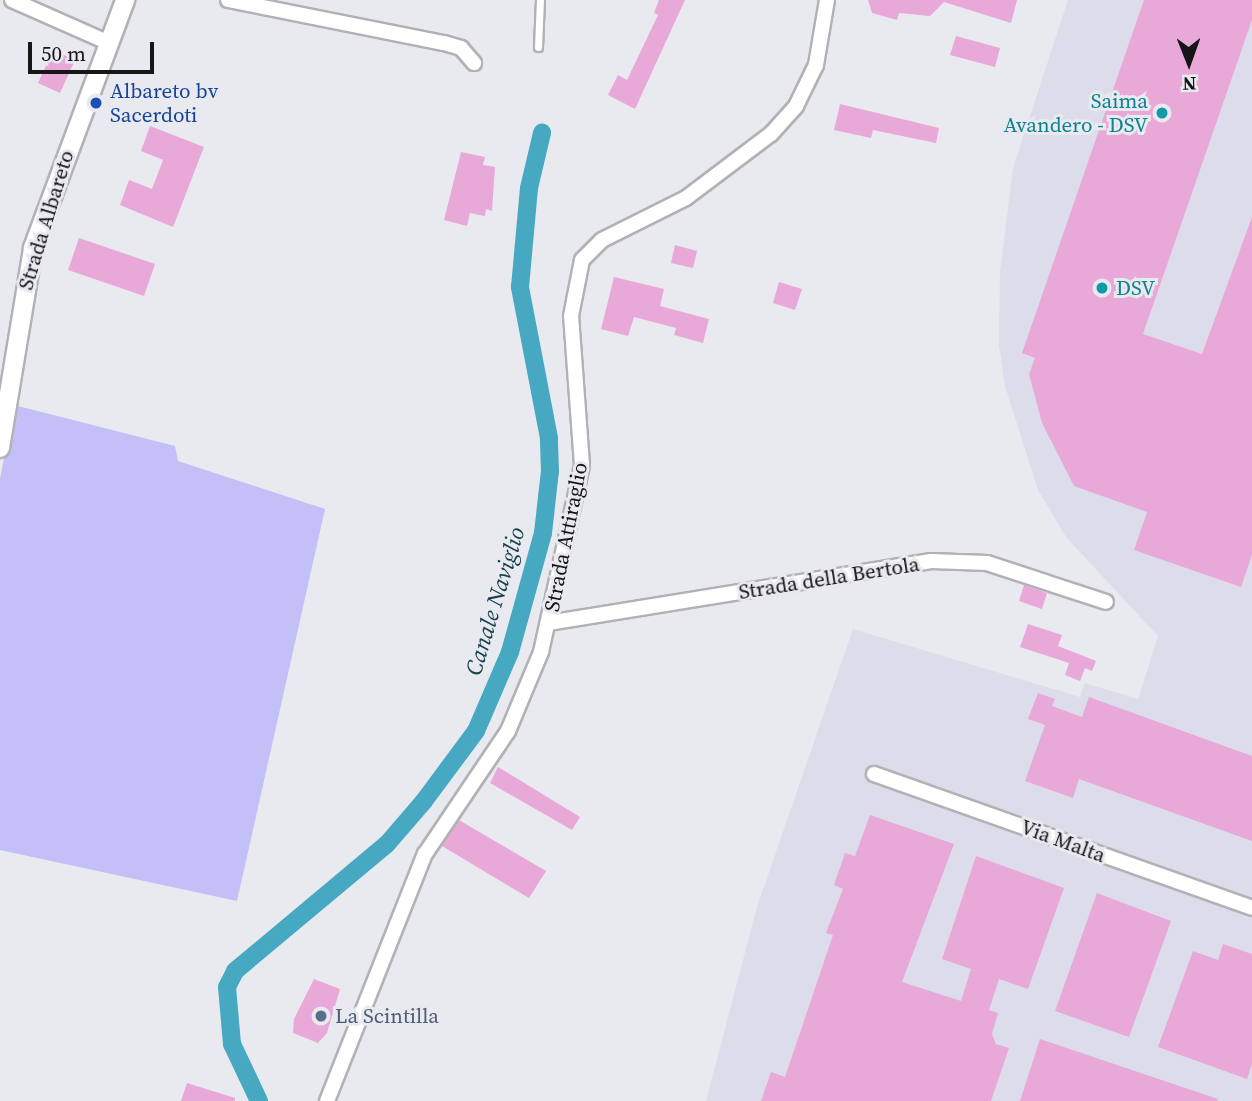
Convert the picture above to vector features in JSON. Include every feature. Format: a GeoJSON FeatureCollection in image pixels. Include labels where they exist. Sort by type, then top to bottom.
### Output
{"type":"FeatureCollection","features":[{"type":"Feature","properties":{"kind":"street"},"geometry":{"type":"LineString","coordinates":[[12,0],[109,43]]}},
{"type":"Feature","properties":{"kind":"street","name":"Strada Albareto"},"geometry":{"type":"LineString","coordinates":[[0,449],[33,248],[125,0]]}},
{"type":"Feature","properties":{"kind":"street"},"geometry":{"type":"LineString","coordinates":[[228,0],[444,43],[461,48],[474,63]]}},
{"type":"Feature","properties":{"kind":"street","name":"Strada Attiraglio"},"geometry":{"type":"LineString","coordinates":[[327,1101],[425,854],[508,732],[536,670],[582,465],[571,316],[582,260],[602,240],[686,198],[771,134],[796,106],[816,65],[827,0]]}},
{"type":"Feature","properties":{"kind":"street","name":"Strada della Bertola"},"geometry":{"type":"LineString","coordinates":[[548,623],[931,561],[987,563],[1106,602]]}},
{"type":"Feature","properties":{"kind":"street","name":"Via Malta"},"geometry":{"type":"LineString","coordinates":[[874,774],[1252,908]]}},
{"type":"Feature","properties":{"kind":"lane"},"geometry":{"type":"LineString","coordinates":[[538,47],[540,0]]}},
{"type":"Feature","properties":{"kind":"shaded area"},"geometry":{"type":"Polygon","coordinates":[[[1068,0],[1252,0],[1252,1101],[706,1101],[757,907],[853,629],[1080,697],[1085,683],[1138,699],[1158,636],[1066,537],[1038,490],[1005,386],[999,345],[1000,272],[1013,168],[1068,0]]]}},
{"type":"Feature","properties":{"kind":"shaded area"},"geometry":{"type":"Polygon","coordinates":[[[14,405],[175,446],[178,461],[325,509],[237,901],[0,850],[0,479],[14,405]]]}},
{"type":"Feature","properties":{"kind":"building"},"geometry":{"type":"Polygon","coordinates":[[[659,0],[685,0],[635,109],[608,95],[618,75],[627,80],[658,15],[654,13],[659,0]]]}},
{"type":"Feature","properties":{"kind":"building"},"geometry":{"type":"Polygon","coordinates":[[[868,0],[1017,0],[1011,23],[944,2],[930,16],[899,13],[897,20],[872,13],[868,0]]]}},
{"type":"Feature","properties":{"kind":"building"},"geometry":{"type":"Polygon","coordinates":[[[1144,0],[1252,0],[1252,20],[1143,334],[1202,354],[1252,217],[1252,555],[1241,587],[1134,550],[1147,512],[1074,486],[1042,423],[1029,374],[1035,358],[1022,353],[1144,0]]]}},
{"type":"Feature","properties":{"kind":"building"},"geometry":{"type":"Polygon","coordinates":[[[956,36],[1000,48],[995,67],[950,55],[956,36]]]}},
{"type":"Feature","properties":{"kind":"building"},"geometry":{"type":"Polygon","coordinates":[[[53,50],[75,60],[60,93],[38,83],[53,50]]]}},
{"type":"Feature","properties":{"kind":"building"},"geometry":{"type":"Polygon","coordinates":[[[840,104],[939,128],[936,143],[873,130],[871,138],[834,130],[840,104]]]}},
{"type":"Feature","properties":{"kind":"building"},"geometry":{"type":"Polygon","coordinates":[[[150,126],[204,147],[173,227],[120,205],[129,180],[152,189],[163,160],[141,151],[150,126]]]}},
{"type":"Feature","properties":{"kind":"building"},"geometry":{"type":"Polygon","coordinates":[[[461,152],[485,157],[483,165],[495,167],[492,211],[486,209],[485,216],[470,213],[467,226],[444,220],[461,152]]]}},
{"type":"Feature","properties":{"kind":"building"},"geometry":{"type":"Polygon","coordinates":[[[79,238],[155,264],[144,296],[68,270],[79,238]]]}},
{"type":"Feature","properties":{"kind":"building"},"geometry":{"type":"Polygon","coordinates":[[[675,245],[697,251],[693,268],[671,263],[675,245]]]}},
{"type":"Feature","properties":{"kind":"building"},"geometry":{"type":"Polygon","coordinates":[[[614,277],[664,289],[660,306],[709,319],[703,343],[674,335],[676,328],[634,317],[628,336],[601,329],[614,277]]]}},
{"type":"Feature","properties":{"kind":"building"},"geometry":{"type":"Polygon","coordinates":[[[779,282],[802,289],[795,310],[773,303],[779,282]]]}},
{"type":"Feature","properties":{"kind":"building"},"geometry":{"type":"Polygon","coordinates":[[[1024,585],[1047,593],[1042,609],[1019,601],[1024,585]]]}},
{"type":"Feature","properties":{"kind":"building"},"geometry":{"type":"Polygon","coordinates":[[[1028,624],[1062,635],[1058,646],[1096,661],[1092,671],[1085,668],[1080,681],[1065,675],[1069,663],[1020,647],[1028,624]]]}},
{"type":"Feature","properties":{"kind":"building"},"geometry":{"type":"Polygon","coordinates":[[[1038,693],[1055,699],[1052,706],[1082,717],[1089,697],[1252,756],[1252,841],[1079,779],[1073,798],[1025,781],[1045,725],[1028,719],[1038,693]]]}},
{"type":"Feature","properties":{"kind":"building"},"geometry":{"type":"Polygon","coordinates":[[[498,767],[580,817],[572,830],[490,783],[498,767]]]}},
{"type":"Feature","properties":{"kind":"building"},"geometry":{"type":"Polygon","coordinates":[[[870,815],[954,844],[902,982],[961,1001],[971,969],[942,959],[976,856],[1064,888],[1028,989],[999,979],[989,1010],[998,1013],[992,1034],[996,1044],[1009,1048],[991,1101],[761,1101],[771,1072],[785,1077],[833,935],[826,933],[843,889],[834,885],[845,853],[855,856],[870,815]]]}},
{"type":"Feature","properties":{"kind":"building"},"geometry":{"type":"Polygon","coordinates":[[[459,820],[546,871],[529,898],[442,846],[459,820]]]}},
{"type":"Feature","properties":{"kind":"building"},"geometry":{"type":"Polygon","coordinates":[[[1097,893],[1171,921],[1129,1037],[1055,1011],[1097,893]]]}},
{"type":"Feature","properties":{"kind":"building"},"geometry":{"type":"Polygon","coordinates":[[[1223,944],[1252,954],[1252,1064],[1247,1079],[1158,1047],[1193,951],[1218,960],[1223,944]]]}},
{"type":"Feature","properties":{"kind":"building"},"geometry":{"type":"Polygon","coordinates":[[[314,979],[340,989],[327,1033],[318,1043],[293,1033],[294,1019],[314,979]]]}},
{"type":"Feature","properties":{"kind":"building"},"geometry":{"type":"Polygon","coordinates":[[[1040,1039],[1218,1099],[1020,1101],[1040,1039]]]}},
{"type":"Feature","properties":{"kind":"building"},"geometry":{"type":"Polygon","coordinates":[[[187,1083],[235,1098],[235,1101],[181,1101],[187,1083]]]}},
{"type":"Feature","properties":{"kind":"waterway","name":"Canale Naviglio"},"geometry":{"type":"LineString","coordinates":[[259,1101],[232,1044],[227,987],[235,971],[387,844],[424,801],[476,731],[510,652],[543,533],[550,471],[549,438],[520,287],[529,188],[542,133]]}},
{"type":"Feature","properties":{"kind":"place","name":"Albareto bv Sacerdoti"},"geometry":{"type":"Point","coordinates":[96,103]}},
{"type":"Feature","properties":{"kind":"place","name":"Saima Avandero - DSV"},"geometry":{"type":"Point","coordinates":[1162,113]}},
{"type":"Feature","properties":{"kind":"place","name":"DSV"},"geometry":{"type":"Point","coordinates":[1102,288]}},
{"type":"Feature","properties":{"kind":"place","name":"La Scintilla"},"geometry":{"type":"Point","coordinates":[321,1016]}}]}
